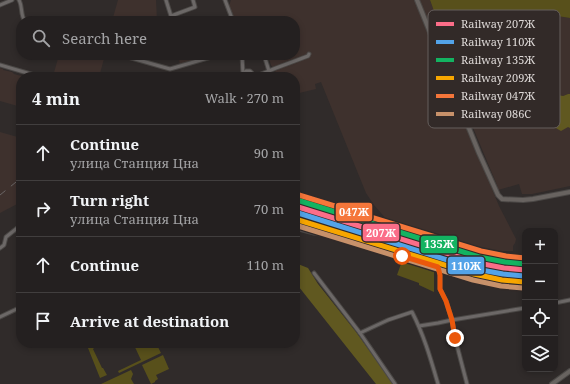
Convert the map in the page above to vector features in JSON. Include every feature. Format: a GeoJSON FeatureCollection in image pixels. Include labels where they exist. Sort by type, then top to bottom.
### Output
{"type":"FeatureCollection","features":[{"type":"Feature","properties":{"kind":"street"},"geometry":{"type":"LineString","coordinates":[[0,5],[12,0]]}},
{"type":"Feature","properties":{"kind":"street"},"geometry":{"type":"LineString","coordinates":[[19,0],[21,3],[22,16]]}},
{"type":"Feature","properties":{"kind":"street"},"geometry":{"type":"LineString","coordinates":[[166,0],[172,16],[195,7],[193,0]]}},
{"type":"Feature","properties":{"kind":"street"},"geometry":{"type":"LineString","coordinates":[[225,0],[231,16]]}},
{"type":"Feature","properties":{"kind":"street"},"geometry":{"type":"LineString","coordinates":[[417,0],[428,27]]}},
{"type":"Feature","properties":{"kind":"street"},"geometry":{"type":"LineString","coordinates":[[300,59],[308,56],[309,54]]}},
{"type":"Feature","properties":{"kind":"street"},"geometry":{"type":"LineString","coordinates":[[138,60],[170,69],[201,60]]}},
{"type":"Feature","properties":{"kind":"street"},"geometry":{"type":"LineString","coordinates":[[242,60],[242,72]]}},
{"type":"Feature","properties":{"kind":"street"},"geometry":{"type":"LineString","coordinates":[[266,60],[269,71],[298,60]]}},
{"type":"Feature","properties":{"kind":"street"},"geometry":{"type":"LineString","coordinates":[[0,65],[24,72]]}},
{"type":"Feature","properties":{"kind":"street"},"geometry":{"type":"LineString","coordinates":[[469,128],[498,195],[502,199],[533,200],[570,192]]}},
{"type":"Feature","properties":{"kind":"street"},"geometry":{"type":"LineString","coordinates":[[300,229],[360,240],[402,256],[437,266],[439,268],[440,275],[440,289],[446,301],[452,320],[455,338],[468,384]]}},
{"type":"Feature","properties":{"kind":"street"},"geometry":{"type":"LineString","coordinates":[[0,248],[4,245],[6,237],[16,230]]}},
{"type":"Feature","properties":{"kind":"street"},"geometry":{"type":"LineString","coordinates":[[314,273],[360,333],[395,384]]}},
{"type":"Feature","properties":{"kind":"street"},"geometry":{"type":"LineString","coordinates":[[558,302],[570,300]]}},
{"type":"Feature","properties":{"kind":"street"},"geometry":{"type":"LineString","coordinates":[[419,326],[438,324],[452,320],[522,308]]}},
{"type":"Feature","properties":{"kind":"street"},"geometry":{"type":"LineString","coordinates":[[0,317],[16,309]]}},
{"type":"Feature","properties":{"kind":"street"},"geometry":{"type":"LineString","coordinates":[[360,333],[388,320],[412,312],[419,326],[431,359],[438,384]]}},
{"type":"Feature","properties":{"kind":"street"},"geometry":{"type":"LineString","coordinates":[[552,384],[570,371]]}},
{"type":"Feature","properties":{"kind":"shaded area"},"geometry":{"type":"Polygon","coordinates":[[[118,0],[156,0],[157,16],[113,16],[118,0]]]}},
{"type":"Feature","properties":{"kind":"shaded area"},"geometry":{"type":"Polygon","coordinates":[[[231,0],[430,0],[434,10],[428,10],[428,128],[467,128],[499,206],[516,239],[513,246],[513,251],[487,251],[472,249],[427,239],[394,228],[374,205],[366,193],[321,82],[315,84],[316,89],[300,93],[300,72],[276,72],[271,65],[270,60],[300,60],[300,16],[233,16],[229,6],[231,0]]]}},
{"type":"Feature","properties":{"kind":"shaded area"},"geometry":{"type":"Polygon","coordinates":[[[430,0],[570,0],[570,18],[560,16],[560,10],[434,10],[430,0]]]}},
{"type":"Feature","properties":{"kind":"shaded area"},"geometry":{"type":"Polygon","coordinates":[[[560,16],[570,18],[570,94],[560,96],[560,16]]]}},
{"type":"Feature","properties":{"kind":"shaded area"},"geometry":{"type":"Polygon","coordinates":[[[58,60],[104,60],[100,72],[54,72],[58,60]]]}},
{"type":"Feature","properties":{"kind":"shaded area"},"geometry":{"type":"Polygon","coordinates":[[[179,60],[196,60],[180,65],[179,60]]]}},
{"type":"Feature","properties":{"kind":"shaded area"},"geometry":{"type":"Polygon","coordinates":[[[0,68],[16,75],[16,106],[0,101],[0,68]]]}},
{"type":"Feature","properties":{"kind":"shaded area"},"geometry":{"type":"Polygon","coordinates":[[[570,94],[570,128],[568,127],[561,131],[556,128],[560,128],[560,95],[570,94]]]}},
{"type":"Feature","properties":{"kind":"shaded area"},"geometry":{"type":"Polygon","coordinates":[[[473,128],[570,128],[570,186],[532,194],[522,194],[519,184],[498,190],[473,128]]]}},
{"type":"Feature","properties":{"kind":"shaded area"},"geometry":{"type":"Polygon","coordinates":[[[0,132],[16,137],[16,205],[0,213],[0,132]]]}},
{"type":"Feature","properties":{"kind":"shaded area"},"geometry":{"type":"Polygon","coordinates":[[[384,241],[435,258],[437,260],[433,264],[403,255],[382,247],[384,241]]]}},
{"type":"Feature","properties":{"kind":"shaded area"},"geometry":{"type":"Polygon","coordinates":[[[402,261],[434,272],[434,292],[419,285],[419,283],[397,275],[402,261]]]}},
{"type":"Feature","properties":{"kind":"shaded area"},"geometry":{"type":"Polygon","coordinates":[[[300,265],[308,268],[318,284],[356,332],[393,384],[376,384],[300,288],[300,265]]]}},
{"type":"Feature","properties":{"kind":"shaded area"},"geometry":{"type":"Polygon","coordinates":[[[88,348],[94,348],[93,349],[102,368],[107,375],[100,378],[88,348]]]}},
{"type":"Feature","properties":{"kind":"shaded area"},"geometry":{"type":"Polygon","coordinates":[[[135,348],[158,348],[161,353],[119,373],[118,371],[141,360],[135,348]]]}},
{"type":"Feature","properties":{"kind":"shaded area"},"geometry":{"type":"Polygon","coordinates":[[[163,355],[169,369],[156,375],[158,379],[151,384],[142,365],[163,355]]]}},
{"type":"Feature","properties":{"kind":"shaded area"},"geometry":{"type":"Polygon","coordinates":[[[131,370],[133,374],[131,379],[134,384],[101,384],[131,370]]]}},
{"type":"Feature","properties":{"kind":"railway"},"geometry":{"type":"LineString","coordinates":[[0,195],[16,182]]}},
{"type":"Feature","properties":{"kind":"railway"},"geometry":{"type":"LineString","coordinates":[[300,200],[407,238]]}},
{"type":"Feature","properties":{"kind":"railway"},"geometry":{"type":"LineString","coordinates":[[402,236],[427,243]]}},
{"type":"Feature","properties":{"kind":"rail line","name":"047Ж"},"geometry":{"type":"LineString","coordinates":[[300,195],[481,251],[522,258]]}},
{"type":"Feature","properties":{"kind":"rail line","name":"135Ж"},"geometry":{"type":"LineString","coordinates":[[300,201],[479,257],[522,264]]}},
{"type":"Feature","properties":{"kind":"rail line","name":"207Ж"},"geometry":{"type":"LineString","coordinates":[[300,208],[478,263],[522,270]]}},
{"type":"Feature","properties":{"kind":"rail line","name":"110Ж"},"geometry":{"type":"LineString","coordinates":[[300,214],[476,269],[522,276]]}},
{"type":"Feature","properties":{"kind":"rail line","name":"209Ж"},"geometry":{"type":"LineString","coordinates":[[300,221],[474,274],[502,280],[522,282]]}},
{"type":"Feature","properties":{"kind":"rail line","name":"086С"},"geometry":{"type":"LineString","coordinates":[[300,227],[473,280],[501,286],[522,288]]}},
{"type":"Feature","properties":{"kind":"route"},"geometry":{"type":"LineString","coordinates":[[402,256],[438,267],[440,275],[440,289],[446,301],[452,320],[455,338]]}}]}
